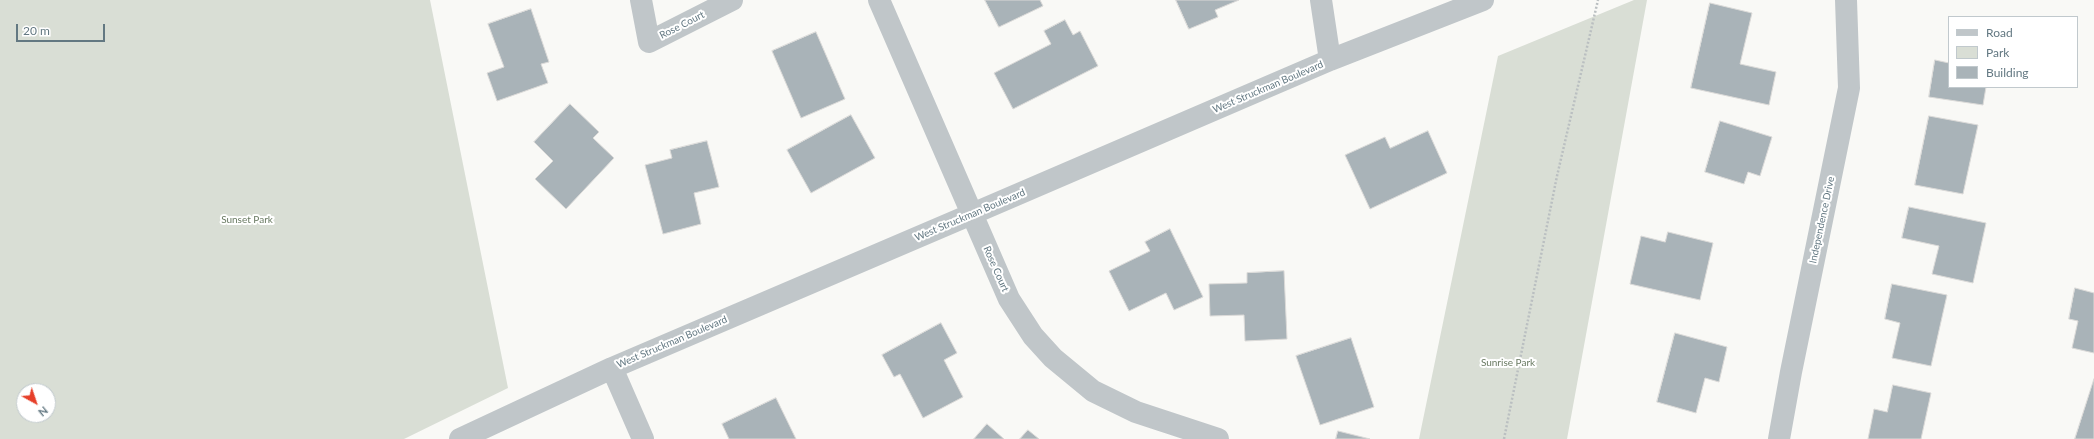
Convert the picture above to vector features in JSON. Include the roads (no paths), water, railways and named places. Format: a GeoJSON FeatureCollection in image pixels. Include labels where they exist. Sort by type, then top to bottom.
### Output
{"type":"FeatureCollection","features":[{"type":"Feature","properties":{"kind":"street","name":"Rose Court"},"geometry":{"type":"LineString","coordinates":[[641,0],[649,42],[732,0]]}},
{"type":"Feature","properties":{"kind":"street","name":"Rose Court"},"geometry":{"type":"LineString","coordinates":[[879,0],[1009,299],[1033,336],[1053,358],[1094,391],[1136,412],[1218,439]]}},
{"type":"Feature","properties":{"kind":"street"},"geometry":{"type":"LineString","coordinates":[[1321,0],[1330,60]]}},
{"type":"Feature","properties":{"kind":"street","name":"West Struckman Boulevard"},"geometry":{"type":"LineString","coordinates":[[460,439],[612,368],[1330,60],[1483,0]]}},
{"type":"Feature","properties":{"kind":"street","name":"Independence Drive"},"geometry":{"type":"LineString","coordinates":[[1779,439],[1791,372],[1849,88],[1846,0]]}},
{"type":"Feature","properties":{"kind":"street"},"geometry":{"type":"LineString","coordinates":[[612,368],[643,439]]}},
{"type":"Feature","properties":{"kind":"park label","name":"Sunset Park"},"geometry":{"type":"Point","coordinates":[247,220]}},
{"type":"Feature","properties":{"kind":"park label","name":"Sunrise Park"},"geometry":{"type":"Point","coordinates":[1508,363]}}]}
